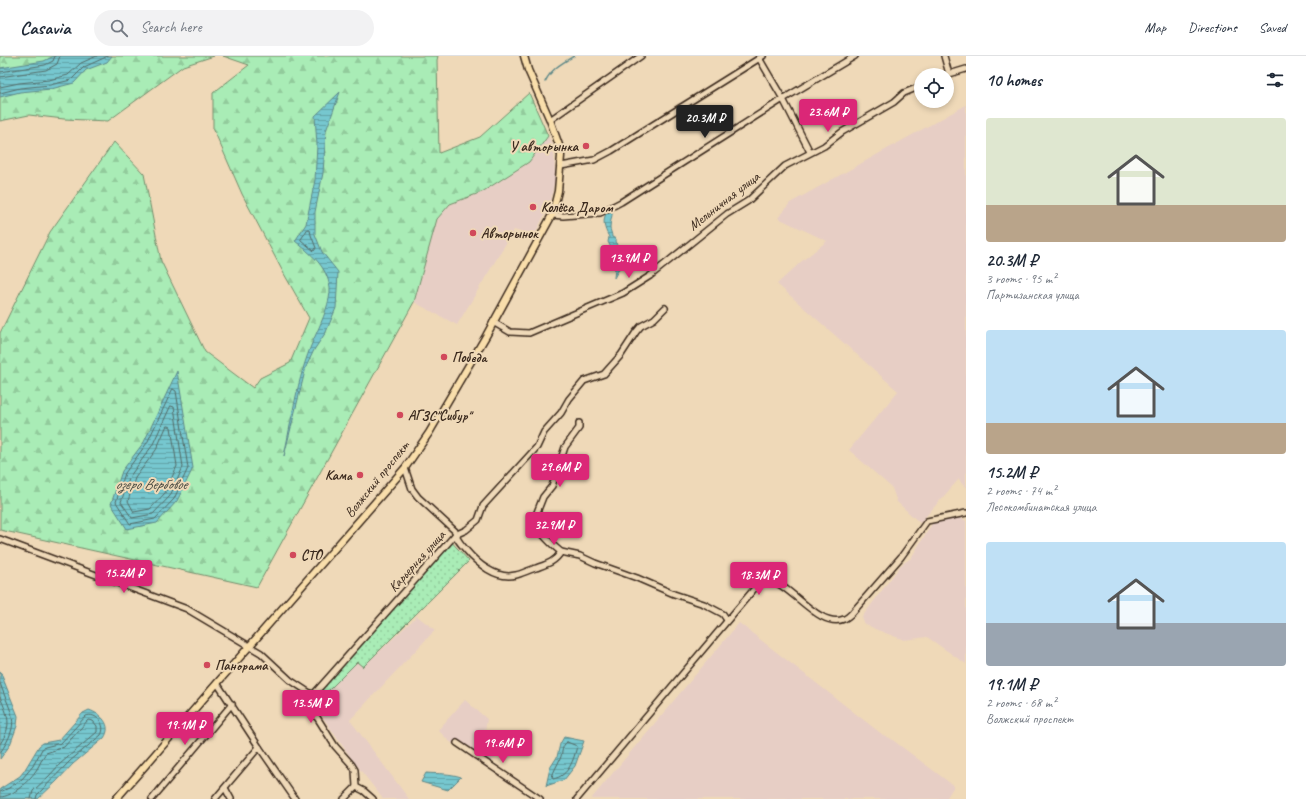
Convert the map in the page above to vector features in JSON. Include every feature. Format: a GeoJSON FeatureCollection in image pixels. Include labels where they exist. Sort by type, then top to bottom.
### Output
{"type":"FeatureCollection","features":[{"type":"Feature","properties":{"kind":"main road","name":"Волжский проспект"},"geometry":{"type":"LineString","coordinates":[[116,799],[405,468],[429,433],[552,215],[558,191],[561,166],[560,148],[550,120],[528,70],[524,56]]}},
{"type":"Feature","properties":{"kind":"street"},"geometry":{"type":"LineString","coordinates":[[550,120],[640,56]]}},
{"type":"Feature","properties":{"kind":"street"},"geometry":{"type":"LineString","coordinates":[[552,215],[563,216],[594,213],[600,212],[612,206],[783,99],[855,56]]}},
{"type":"Feature","properties":{"kind":"street"},"geometry":{"type":"LineString","coordinates":[[944,56],[947,68]]}},
{"type":"Feature","properties":{"kind":"street"},"geometry":{"type":"LineString","coordinates":[[561,166],[594,160],[618,147],[761,57],[810,152]]}},
{"type":"Feature","properties":{"kind":"street"},"geometry":{"type":"LineString","coordinates":[[954,72],[966,69]]}},
{"type":"Feature","properties":{"kind":"street","name":"Мельничная улица"},"geometry":{"type":"LineString","coordinates":[[493,322],[510,332],[529,333],[623,293],[650,276],[727,214],[748,200],[785,166],[824,146],[842,132],[894,102],[904,93],[914,89]]}},
{"type":"Feature","properties":{"kind":"street","name":"Карьерная улица"},"geometry":{"type":"LineString","coordinates":[[313,695],[455,536],[466,530],[478,520],[483,506],[537,447],[544,432],[561,413],[569,399],[584,381],[604,374],[621,355],[641,326],[654,319],[665,308]]}},
{"type":"Feature","properties":{"kind":"street"},"geometry":{"type":"LineString","coordinates":[[579,423],[579,428],[565,447],[552,486],[543,497],[534,520],[536,526],[549,542],[561,552],[580,556],[674,594],[704,604],[723,614],[727,620]]}},
{"type":"Feature","properties":{"kind":"street"},"geometry":{"type":"LineString","coordinates":[[405,468],[412,489],[418,497],[455,531],[455,536],[482,567],[496,573],[509,576],[516,575],[548,564],[557,559],[561,552]]}},
{"type":"Feature","properties":{"kind":"street"},"geometry":{"type":"LineString","coordinates":[[577,799],[760,582],[765,579],[774,581],[815,613],[836,620],[844,619],[857,608],[901,557],[927,521],[966,513]]}},
{"type":"Feature","properties":{"kind":"street"},"geometry":{"type":"LineString","coordinates":[[0,539],[187,609],[261,653],[290,680],[313,695],[314,711],[335,746],[352,766],[354,770],[356,787]]}},
{"type":"Feature","properties":{"kind":"street"},"geometry":{"type":"LineString","coordinates":[[218,683],[259,747],[295,799]]}},
{"type":"Feature","properties":{"kind":"street"},"geometry":{"type":"LineString","coordinates":[[152,799],[232,704]]}},
{"type":"Feature","properties":{"kind":"street"},"geometry":{"type":"LineString","coordinates":[[457,743],[540,799]]}},
{"type":"Feature","properties":{"kind":"street"},"geometry":{"type":"LineString","coordinates":[[215,799],[259,747]]}},
{"type":"Feature","properties":{"kind":"street"},"geometry":{"type":"LineString","coordinates":[[344,799],[356,787]]}},
{"type":"Feature","properties":{"kind":"street"},"geometry":{"type":"LineString","coordinates":[[356,787],[364,791],[373,799]]}},
{"type":"Feature","properties":{"kind":"street"},"geometry":{"type":"LineString","coordinates":[[224,788],[231,799]]}},
{"type":"Feature","properties":{"kind":"shaded area"},"geometry":{"type":"Polygon","coordinates":[[[966,105],[966,487],[959,479],[920,523],[897,502],[892,488],[849,450],[898,391],[777,284],[827,241],[778,218],[790,203],[966,105]]]}},
{"type":"Feature","properties":{"kind":"shaded area","name":"Авторынок"},"geometry":{"type":"Polygon","coordinates":[[[548,136],[554,147],[555,178],[548,208],[534,236],[514,230],[457,325],[414,302],[437,219],[450,204],[482,192],[529,162],[548,136]]]}},
{"type":"Feature","properties":{"kind":"shaded area"},"geometry":{"type":"Polygon","coordinates":[[[960,517],[966,521],[966,664],[927,637],[904,640],[875,629],[864,623],[862,617],[901,565],[911,558],[933,522],[960,517]]]}},
{"type":"Feature","properties":{"kind":"shaded area"},"geometry":{"type":"Polygon","coordinates":[[[417,616],[435,630],[350,720],[409,799],[383,799],[351,758],[313,703],[323,696],[357,662],[363,667],[417,616]]]}},
{"type":"Feature","properties":{"kind":"shaded area"},"geometry":{"type":"Polygon","coordinates":[[[739,623],[883,735],[890,738],[954,786],[946,799],[591,799],[739,623]]]}},
{"type":"Feature","properties":{"kind":"shaded area"},"geometry":{"type":"Polygon","coordinates":[[[465,700],[487,719],[483,744],[497,755],[487,767],[449,741],[438,730],[465,700]]]}},
{"type":"Feature","properties":{"kind":"green space"},"geometry":{"type":"Polygon","coordinates":[[[0,56],[214,56],[183,66],[108,121],[64,119],[29,115],[0,121],[0,56]]]}},
{"type":"Feature","properties":{"kind":"green space"},"geometry":{"type":"Polygon","coordinates":[[[223,56],[438,56],[439,153],[480,137],[529,93],[548,136],[529,162],[482,192],[450,204],[437,219],[414,302],[257,587],[0,530],[0,333],[50,232],[114,142],[144,174],[161,261],[205,352],[253,388],[260,378],[290,363],[309,318],[242,194],[213,128],[213,93],[249,65],[223,56]]]}},
{"type":"Feature","properties":{"kind":"green space"},"geometry":{"type":"Polygon","coordinates":[[[448,538],[469,561],[363,667],[357,662],[323,696],[318,691],[448,538]]]}},
{"type":"Feature","properties":{"kind":"water"},"geometry":{"type":"Polygon","coordinates":[[[54,56],[112,56],[107,62],[86,70],[74,83],[51,89],[20,92],[0,97],[0,68],[44,61],[54,56]]]}},
{"type":"Feature","properties":{"kind":"water"},"geometry":{"type":"Polygon","coordinates":[[[340,92],[326,131],[323,173],[315,212],[315,234],[322,252],[338,272],[336,308],[326,332],[314,350],[306,367],[284,456],[293,408],[305,362],[326,310],[330,293],[326,273],[322,267],[295,241],[306,224],[315,180],[317,145],[315,116],[340,92]]]}},
{"type":"Feature","properties":{"kind":"water"},"geometry":{"type":"Polygon","coordinates":[[[612,210],[610,230],[612,237],[616,239],[618,251],[623,262],[614,278],[616,257],[608,242],[609,237],[604,221],[607,211],[612,210]]]}},
{"type":"Feature","properties":{"kind":"water","name":"озеро Вербовое"},"geometry":{"type":"Polygon","coordinates":[[[177,371],[193,468],[177,501],[157,523],[127,529],[111,504],[122,471],[144,442],[177,371]]]}},
{"type":"Feature","properties":{"kind":"water"},"geometry":{"type":"Polygon","coordinates":[[[0,671],[18,716],[17,726],[10,745],[0,759],[0,671]]]}},
{"type":"Feature","properties":{"kind":"water"},"geometry":{"type":"Polygon","coordinates":[[[89,710],[98,714],[106,724],[107,729],[104,738],[73,764],[38,799],[0,799],[0,789],[20,776],[39,746],[43,743],[59,740],[83,713],[89,710]]]}},
{"type":"Feature","properties":{"kind":"water"},"geometry":{"type":"Polygon","coordinates":[[[564,737],[584,741],[575,766],[564,780],[546,786],[550,768],[557,757],[560,744],[564,737]]]}},
{"type":"Feature","properties":{"kind":"water"},"geometry":{"type":"Polygon","coordinates":[[[426,773],[448,774],[461,777],[448,790],[421,782],[426,773]]]}},
{"type":"Feature","properties":{"kind":"waterway"},"geometry":{"type":"LineString","coordinates":[[545,82],[547,77],[554,70],[574,56]]}},
{"type":"Feature","properties":{"kind":"place","name":"У авторынка"},"geometry":{"type":"Point","coordinates":[586,146]}},
{"type":"Feature","properties":{"kind":"place","name":"Колёса Даром"},"geometry":{"type":"Point","coordinates":[533,207]}},
{"type":"Feature","properties":{"kind":"place","name":"Авторынок"},"geometry":{"type":"Point","coordinates":[473,233]}},
{"type":"Feature","properties":{"kind":"place","name":"Победа"},"geometry":{"type":"Point","coordinates":[444,357]}},
{"type":"Feature","properties":{"kind":"place","name":"АГЗС\"Сибур\""},"geometry":{"type":"Point","coordinates":[400,415]}},
{"type":"Feature","properties":{"kind":"place","name":"Кама"},"geometry":{"type":"Point","coordinates":[360,475]}},
{"type":"Feature","properties":{"kind":"place","name":"СТО"},"geometry":{"type":"Point","coordinates":[293,555]}},
{"type":"Feature","properties":{"kind":"place","name":"Панорама"},"geometry":{"type":"Point","coordinates":[207,665]}}]}
